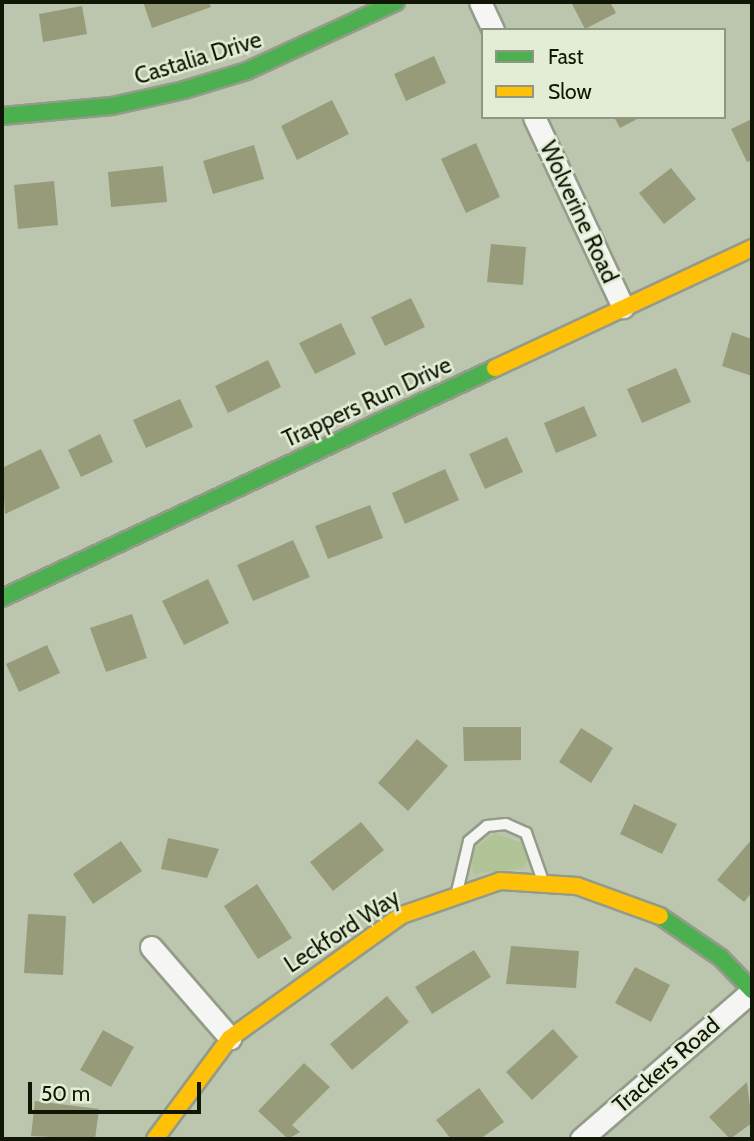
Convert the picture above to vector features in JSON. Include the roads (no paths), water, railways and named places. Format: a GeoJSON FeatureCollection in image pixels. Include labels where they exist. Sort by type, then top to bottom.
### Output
{"type":"FeatureCollection","features":[{"type":"Feature","properties":{"kind":"street","name":"Castalia Drive"},"geometry":{"type":"LineString","coordinates":[[2,116],[100,108],[184,90],[247,71],[396,2]]}},
{"type":"Feature","properties":{"kind":"street"},"geometry":{"type":"LineString","coordinates":[[480,2],[492,28]]}},
{"type":"Feature","properties":{"kind":"street","name":"Wolverine Road"},"geometry":{"type":"LineString","coordinates":[[535,119],[623,307]]}},
{"type":"Feature","properties":{"kind":"street","name":"Trappers Run Drive"},"geometry":{"type":"LineString","coordinates":[[2,598],[752,248]]}},
{"type":"Feature","properties":{"kind":"street","name":"Leckford Way"},"geometry":{"type":"LineString","coordinates":[[155,1139],[230,1038],[371,933],[457,892],[500,881],[543,883],[602,893],[655,913],[710,949],[752,990]]}},
{"type":"Feature","properties":{"kind":"street"},"geometry":{"type":"LineString","coordinates":[[151,947],[230,1038]]}},
{"type":"Feature","properties":{"kind":"street","name":"Trackers Road"},"geometry":{"type":"LineString","coordinates":[[581,1139],[752,990]]}},
{"type":"Feature","properties":{"kind":"lane"},"geometry":{"type":"LineString","coordinates":[[457,892],[469,841],[487,826],[506,824],[526,833],[543,883]]}}]}
